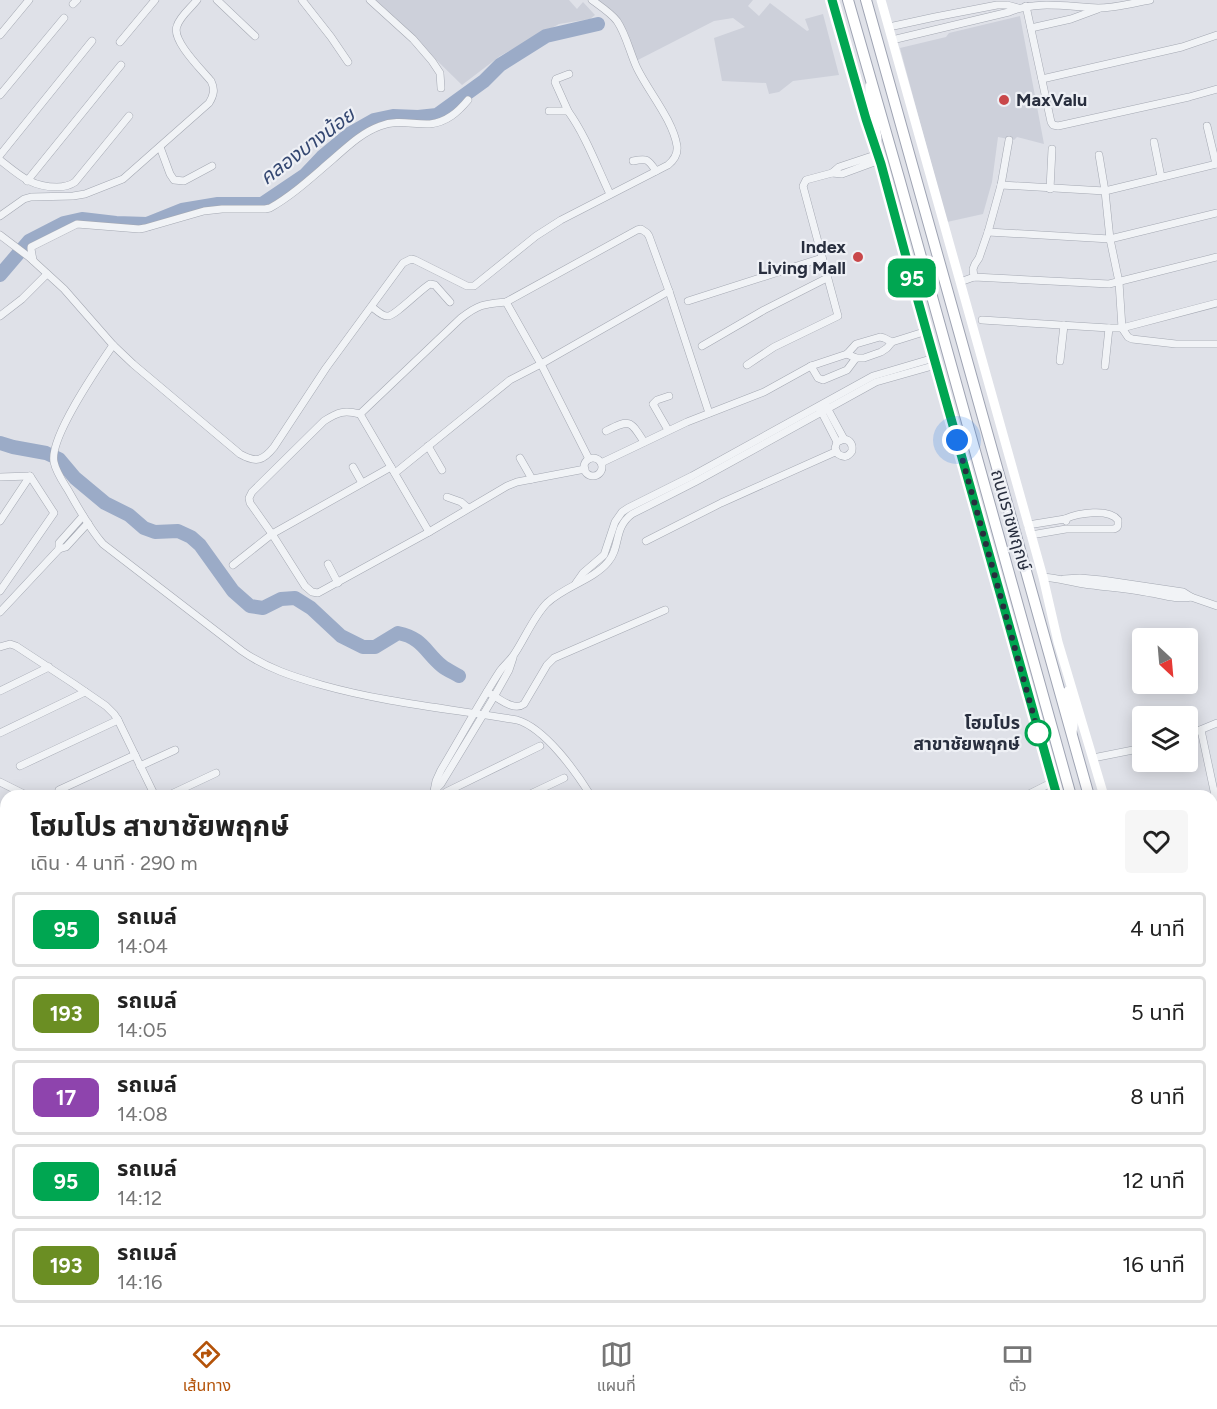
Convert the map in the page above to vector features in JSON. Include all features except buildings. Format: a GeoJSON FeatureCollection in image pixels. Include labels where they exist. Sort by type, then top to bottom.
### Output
{"type":"FeatureCollection","features":[{"type":"Feature","properties":{"kind":"main road","name":"ถนนราชพฤกษ์"},"geometry":{"type":"LineString","coordinates":[[832,0],[879,159],[1055,790]]}},
{"type":"Feature","properties":{"kind":"main road","name":"ถนนราชพฤกษ์"},"geometry":{"type":"LineString","coordinates":[[848,0],[1069,790]]}},
{"type":"Feature","properties":{"kind":"main road","name":"ถนนราชพฤกษ์"},"geometry":{"type":"LineString","coordinates":[[866,0],[1087,790]]}},
{"type":"Feature","properties":{"kind":"main road","name":"ถนนราชพฤกษ์"},"geometry":{"type":"LineString","coordinates":[[881,0],[895,39],[1043,577],[1058,642],[1102,790]]}},
{"type":"Feature","properties":{"kind":"main road"},"geometry":{"type":"LineString","coordinates":[[870,76],[870,97],[879,159]]}},
{"type":"Feature","properties":{"kind":"main road"},"geometry":{"type":"LineString","coordinates":[[1058,642],[1074,717],[1072,736]]}},
{"type":"Feature","properties":{"kind":"street"},"geometry":{"type":"LineString","coordinates":[[0,35],[29,0]]}},
{"type":"Feature","properties":{"kind":"street"},"geometry":{"type":"LineString","coordinates":[[120,42],[155,0]]}},
{"type":"Feature","properties":{"kind":"street"},"geometry":{"type":"LineString","coordinates":[[0,216],[24,199],[85,194],[115,183],[131,174],[210,103],[214,93],[211,81],[176,35],[176,27],[182,17],[197,0]]}},
{"type":"Feature","properties":{"kind":"street"},"geometry":{"type":"LineString","coordinates":[[218,0],[255,36]]}},
{"type":"Feature","properties":{"kind":"street"},"geometry":{"type":"LineString","coordinates":[[302,0],[348,62]]}},
{"type":"Feature","properties":{"kind":"street"},"geometry":{"type":"LineString","coordinates":[[370,0],[413,39],[432,61],[440,73],[441,88]]}},
{"type":"Feature","properties":{"kind":"street"},"geometry":{"type":"LineString","coordinates":[[0,235],[31,259],[71,296],[113,345],[133,364],[240,454],[251,460],[257,460],[266,456],[274,447],[326,368],[400,267],[407,261],[415,260],[467,286],[474,286],[536,236],[561,220],[671,163],[677,154],[677,146],[667,121],[643,80],[617,21],[592,0]]}},
{"type":"Feature","properties":{"kind":"street"},"geometry":{"type":"LineString","coordinates":[[895,39],[1022,7],[1046,4],[1101,8],[1150,0]]}},
{"type":"Feature","properties":{"kind":"street"},"geometry":{"type":"LineString","coordinates":[[889,27],[997,5],[1022,7]]}},
{"type":"Feature","properties":{"kind":"street"},"geometry":{"type":"LineString","coordinates":[[1022,7],[1031,28],[1053,125],[1058,126],[1217,89]]}},
{"type":"Feature","properties":{"kind":"street"},"geometry":{"type":"LineString","coordinates":[[1031,28],[1071,19],[1101,8]]}},
{"type":"Feature","properties":{"kind":"street"},"geometry":{"type":"LineString","coordinates":[[944,15],[946,27]]}},
{"type":"Feature","properties":{"kind":"street"},"geometry":{"type":"LineString","coordinates":[[0,95],[64,18]]}},
{"type":"Feature","properties":{"kind":"street"},"geometry":{"type":"LineString","coordinates":[[1042,79],[1182,47],[1217,35]]}},
{"type":"Feature","properties":{"kind":"street"},"geometry":{"type":"LineString","coordinates":[[0,155],[92,41]]}},
{"type":"Feature","properties":{"kind":"street"},"geometry":{"type":"LineString","coordinates":[[27,181],[121,65]]}},
{"type":"Feature","properties":{"kind":"street"},"geometry":{"type":"LineString","coordinates":[[569,74],[558,77],[555,82],[567,111],[580,131],[610,194]]}},
{"type":"Feature","properties":{"kind":"street"},"geometry":{"type":"LineString","coordinates":[[31,259],[32,247],[77,224],[139,229],[204,211],[266,210],[297,190],[362,135],[392,122],[429,124],[438,122],[451,117],[468,100]]}},
{"type":"Feature","properties":{"kind":"street"},"geometry":{"type":"LineString","coordinates":[[549,111],[567,111]]}},
{"type":"Feature","properties":{"kind":"street"},"geometry":{"type":"LineString","coordinates":[[0,160],[27,181],[46,187],[71,185],[129,116]]}},
{"type":"Feature","properties":{"kind":"street"},"geometry":{"type":"LineString","coordinates":[[1001,185],[1105,191],[1217,164],[1208,126]]}},
{"type":"Feature","properties":{"kind":"street"},"geometry":{"type":"LineString","coordinates":[[974,276],[973,269],[988,232],[1001,185],[1009,140]]}},
{"type":"Feature","properties":{"kind":"street"},"geometry":{"type":"LineString","coordinates":[[1154,142],[1161,177]]}},
{"type":"Feature","properties":{"kind":"street"},"geometry":{"type":"LineString","coordinates":[[160,147],[171,178],[178,182],[212,166]]}},
{"type":"Feature","properties":{"kind":"street"},"geometry":{"type":"LineString","coordinates":[[1050,189],[1052,148]]}},
{"type":"Feature","properties":{"kind":"street"},"geometry":{"type":"LineString","coordinates":[[1099,155],[1110,239],[1119,282],[1122,328],[1132,339],[1176,344],[1217,344]]}},
{"type":"Feature","properties":{"kind":"street"},"geometry":{"type":"LineString","coordinates":[[747,365],[774,347],[838,316],[802,186],[806,180],[832,173],[842,174],[879,159]]}},
{"type":"Feature","properties":{"kind":"street"},"geometry":{"type":"LineString","coordinates":[[633,161],[647,160],[656,171]]}},
{"type":"Feature","properties":{"kind":"street"},"geometry":{"type":"LineString","coordinates":[[988,232],[1110,239],[1217,213]]}},
{"type":"Feature","properties":{"kind":"street"},"geometry":{"type":"LineString","coordinates":[[360,414],[461,318],[481,305],[506,302],[641,229],[649,236],[709,413]]}},
{"type":"Feature","properties":{"kind":"street"},"geometry":{"type":"LineString","coordinates":[[960,282],[974,276],[1097,283],[1119,282],[1217,257]]}},
{"type":"Feature","properties":{"kind":"street"},"geometry":{"type":"LineString","coordinates":[[688,301],[822,258]]}},
{"type":"Feature","properties":{"kind":"street"},"geometry":{"type":"LineString","coordinates":[[0,316],[15,302],[22,299],[47,274]]}},
{"type":"Feature","properties":{"kind":"street"},"geometry":{"type":"LineString","coordinates":[[702,346],[764,310],[827,278]]}},
{"type":"Feature","properties":{"kind":"street"},"geometry":{"type":"LineString","coordinates":[[372,307],[385,316],[392,315],[430,284],[435,285],[450,302]]}},
{"type":"Feature","properties":{"kind":"street"},"geometry":{"type":"LineString","coordinates":[[233,565],[272,534],[362,483],[393,470],[428,446],[510,380],[669,291]]}},
{"type":"Feature","properties":{"kind":"street"},"geometry":{"type":"LineString","coordinates":[[506,302],[590,459]]}},
{"type":"Feature","properties":{"kind":"street"},"geometry":{"type":"LineString","coordinates":[[982,320],[1122,328],[1217,303]]}},
{"type":"Feature","properties":{"kind":"street"},"geometry":{"type":"LineString","coordinates":[[1060,361],[1064,325]]}},
{"type":"Feature","properties":{"kind":"street"},"geometry":{"type":"LineString","coordinates":[[1105,366],[1109,328]]}},
{"type":"Feature","properties":{"kind":"street"},"geometry":{"type":"LineString","coordinates":[[847,354],[856,358],[882,352],[892,342],[927,331]]}},
{"type":"Feature","properties":{"kind":"street"},"geometry":{"type":"LineString","coordinates":[[601,463],[668,430],[764,392],[811,366],[847,354],[856,344],[880,337],[892,342]]}},
{"type":"Feature","properties":{"kind":"street"},"geometry":{"type":"LineString","coordinates":[[113,345],[61,431],[54,450],[53,461],[83,516],[103,544],[255,660],[300,678],[365,696],[517,720],[539,731],[552,744],[587,790]]}},
{"type":"Feature","properties":{"kind":"street"},"geometry":{"type":"LineString","coordinates":[[811,366],[818,378],[823,380],[847,370],[856,358]]}},
{"type":"Feature","properties":{"kind":"street"},"geometry":{"type":"LineString","coordinates":[[435,790],[502,668],[513,656],[547,603],[576,583],[588,578],[607,563],[611,558],[614,536],[623,522],[632,514],[875,379],[935,361]]}},
{"type":"Feature","properties":{"kind":"street"},"geometry":{"type":"LineString","coordinates":[[668,430],[653,404],[669,396]]}},
{"type":"Feature","properties":{"kind":"street"},"geometry":{"type":"LineString","coordinates":[[823,408],[840,440]]}},
{"type":"Feature","properties":{"kind":"street"},"geometry":{"type":"LineString","coordinates":[[429,532],[360,414],[345,411],[324,421],[250,495],[250,503],[308,590],[318,593],[429,532],[507,486],[585,469]]}},
{"type":"Feature","properties":{"kind":"street"},"geometry":{"type":"LineString","coordinates":[[606,431],[620,424],[631,424],[644,442]]}},
{"type":"Feature","properties":{"kind":"street"},"geometry":{"type":"LineString","coordinates":[[836,452],[844,457],[852,451],[850,441],[840,440]]}},
{"type":"Feature","properties":{"kind":"street"},"geometry":{"type":"LineString","coordinates":[[836,452],[835,448],[840,440]]}},
{"type":"Feature","properties":{"kind":"street"},"geometry":{"type":"LineString","coordinates":[[428,446],[442,470]]}},
{"type":"Feature","properties":{"kind":"street"},"geometry":{"type":"LineString","coordinates":[[646,541],[721,502],[836,452]]}},
{"type":"Feature","properties":{"kind":"street"},"geometry":{"type":"LineString","coordinates":[[520,458],[532,479]]}},
{"type":"Feature","properties":{"kind":"street"},"geometry":{"type":"LineString","coordinates":[[585,469],[585,464],[590,459],[595,458],[601,463]]}},
{"type":"Feature","properties":{"kind":"street"},"geometry":{"type":"LineString","coordinates":[[585,469],[591,475],[597,475],[601,471],[601,463]]}},
{"type":"Feature","properties":{"kind":"street"},"geometry":{"type":"LineString","coordinates":[[353,467],[362,483]]}},
{"type":"Feature","properties":{"kind":"street"},"geometry":{"type":"LineString","coordinates":[[0,477],[30,476]]}},
{"type":"Feature","properties":{"kind":"street"},"geometry":{"type":"LineString","coordinates":[[0,521],[30,476]]}},
{"type":"Feature","properties":{"kind":"street"},"geometry":{"type":"LineString","coordinates":[[11,600],[0,593],[54,513],[30,476]]}},
{"type":"Feature","properties":{"kind":"street"},"geometry":{"type":"LineString","coordinates":[[447,497],[461,502],[468,508]]}},
{"type":"Feature","properties":{"kind":"street"},"geometry":{"type":"LineString","coordinates":[[1028,525],[1065,519],[1080,513],[1112,514],[1118,520],[1118,528],[1113,529],[1066,530],[1031,535]]}},
{"type":"Feature","properties":{"kind":"street"},"geometry":{"type":"LineString","coordinates":[[59,549],[59,543],[83,516]]}},
{"type":"Feature","properties":{"kind":"street"},"geometry":{"type":"LineString","coordinates":[[1065,519],[1066,530]]}},
{"type":"Feature","properties":{"kind":"street"},"geometry":{"type":"LineString","coordinates":[[0,612],[59,549],[66,548],[88,523]]}},
{"type":"Feature","properties":{"kind":"street"},"geometry":{"type":"LineString","coordinates":[[328,564],[338,583]]}},
{"type":"Feature","properties":{"kind":"street"},"geometry":{"type":"LineString","coordinates":[[1043,577],[1078,583],[1119,586],[1182,598],[1191,597],[1217,606]]}},
{"type":"Feature","properties":{"kind":"street"},"geometry":{"type":"LineString","coordinates":[[488,692],[513,707],[520,706],[524,704],[547,665],[554,658],[665,610]]}},
{"type":"Feature","properties":{"kind":"street"},"geometry":{"type":"LineString","coordinates":[[0,647],[9,644],[16,646],[106,706],[118,720],[152,790]]}},
{"type":"Feature","properties":{"kind":"street"},"geometry":{"type":"LineString","coordinates":[[475,714],[495,695],[509,670],[513,656]]}},
{"type":"Feature","properties":{"kind":"street"},"geometry":{"type":"LineString","coordinates":[[0,691],[49,667]]}},
{"type":"Feature","properties":{"kind":"street"},"geometry":{"type":"LineString","coordinates":[[0,733],[85,692]]}},
{"type":"Feature","properties":{"kind":"street"},"geometry":{"type":"LineString","coordinates":[[21,766],[118,720]]}},
{"type":"Feature","properties":{"kind":"street"},"geometry":{"type":"LineString","coordinates":[[1214,777],[1200,730],[1217,723]]}},
{"type":"Feature","properties":{"kind":"street"},"geometry":{"type":"LineString","coordinates":[[455,790],[540,746]]}},
{"type":"Feature","properties":{"kind":"street"},"geometry":{"type":"LineString","coordinates":[[140,766],[175,750]]}},
{"type":"Feature","properties":{"kind":"street"},"geometry":{"type":"LineString","coordinates":[[1093,758],[1132,750]]}},
{"type":"Feature","properties":{"kind":"street"},"geometry":{"type":"LineString","coordinates":[[58,790],[135,755]]}},
{"type":"Feature","properties":{"kind":"street"},"geometry":{"type":"LineString","coordinates":[[180,790],[216,774]]}},
{"type":"Feature","properties":{"kind":"street"},"geometry":{"type":"LineString","coordinates":[[539,790],[564,778]]}},
{"type":"Feature","properties":{"kind":"street"},"geometry":{"type":"LineString","coordinates":[[0,782],[16,790]]}},
{"type":"Feature","properties":{"kind":"street"},"geometry":{"type":"LineString","coordinates":[[1037,790],[1053,782]]}},
{"type":"Feature","properties":{"kind":"street"},"geometry":{"type":"LineString","coordinates":[[438,783],[444,790]]}},
{"type":"Feature","properties":{"kind":"street"},"geometry":{"type":"LineString","coordinates":[[2,790],[10,787]]}},
{"type":"Feature","properties":{"kind":"shaded area"},"geometry":{"type":"Polygon","coordinates":[[[375,0],[569,0],[577,9],[583,2],[595,15],[590,19],[559,24],[500,56],[462,85],[375,0]]]}},
{"type":"Feature","properties":{"kind":"shaded area"},"geometry":{"type":"Polygon","coordinates":[[[597,0],[753,0],[748,6],[759,16],[770,3],[807,31],[809,30],[805,19],[823,14],[839,75],[793,81],[779,92],[769,94],[766,83],[722,81],[714,38],[745,27],[733,18],[714,21],[634,62],[617,20],[597,0]]]}},
{"type":"Feature","properties":{"kind":"shaded area"},"geometry":{"type":"Polygon","coordinates":[[[1020,16],[1044,144],[1017,137],[1014,140],[998,137],[992,182],[983,214],[947,222],[900,48],[946,37],[949,33],[1020,16]]]}},
{"type":"Feature","properties":{"kind":"waterway","name":"คลองบางน้อย"},"geometry":{"type":"LineString","coordinates":[[0,275],[29,241],[64,223],[82,219],[147,224],[182,210],[218,204],[262,204],[305,175],[322,157],[351,133],[374,120],[393,116],[437,115],[484,81],[500,65],[546,36],[598,24]]}},
{"type":"Feature","properties":{"kind":"waterway"},"geometry":{"type":"LineString","coordinates":[[0,443],[46,453],[59,459],[75,478],[105,503],[129,515],[144,528],[155,532],[178,531],[191,537],[200,545],[233,591],[250,606],[263,608],[281,599],[295,598],[311,608],[341,636],[363,647],[375,647],[398,633],[406,635],[418,642],[442,666],[459,676]]}},
{"type":"Feature","properties":{"kind":"bus line","name":"95"},"geometry":{"type":"LineString","coordinates":[[832,0],[881,164],[1055,790]]}},
{"type":"Feature","properties":{"kind":"place","name":"MaxValu"},"geometry":{"type":"Point","coordinates":[1004,100]}},
{"type":"Feature","properties":{"kind":"place","name":"Index Living Mall"},"geometry":{"type":"Point","coordinates":[858,257]}},
{"type":"Feature","properties":{"kind":"place","name":"โฮมโปร สาขาชัยพฤกษ์"},"geometry":{"type":"Point","coordinates":[1038,733]}},
{"type":"Feature","properties":{"kind":"route"},"geometry":{"type":"LineString","coordinates":[[957,440],[1039,735],[1038,733]]}}]}
